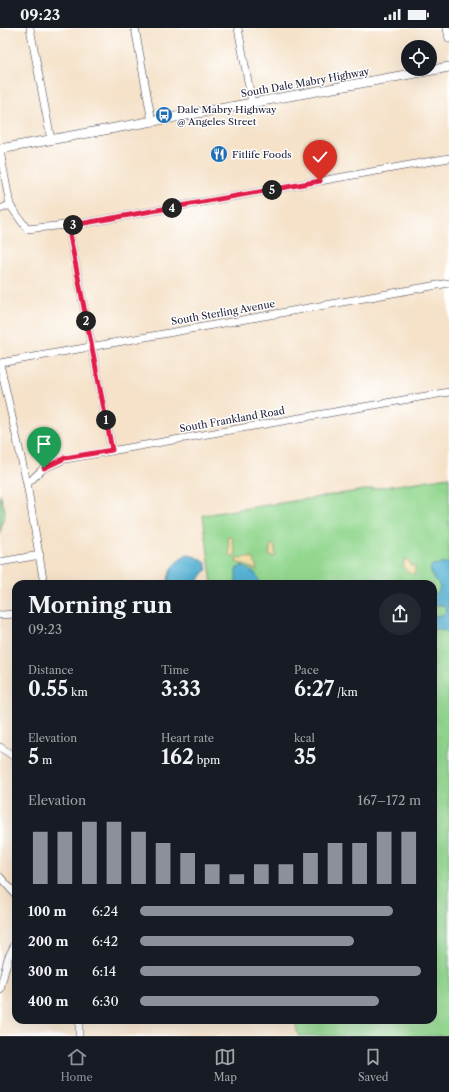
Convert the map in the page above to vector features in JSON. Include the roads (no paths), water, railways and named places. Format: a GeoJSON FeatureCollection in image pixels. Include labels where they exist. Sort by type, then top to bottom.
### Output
{"type":"FeatureCollection","features":[{"type":"Feature","properties":{"kind":"main road","name":"South Dale Mabry Highway"},"geometry":{"type":"LineString","coordinates":[[0,150],[449,67]]}},
{"type":"Feature","properties":{"kind":"street"},"geometry":{"type":"LineString","coordinates":[[30,28],[51,140]]}},
{"type":"Feature","properties":{"kind":"street"},"geometry":{"type":"LineString","coordinates":[[135,28],[152,122]]}},
{"type":"Feature","properties":{"kind":"street"},"geometry":{"type":"LineString","coordinates":[[238,28],[252,103]]}},
{"type":"Feature","properties":{"kind":"street"},"geometry":{"type":"LineString","coordinates":[[447,28],[449,39]]}},
{"type":"Feature","properties":{"kind":"street"},"geometry":{"type":"LineString","coordinates":[[0,150],[10,205],[27,229],[68,226],[449,158]]}},
{"type":"Feature","properties":{"kind":"street"},"geometry":{"type":"LineString","coordinates":[[0,209],[10,205]]}},
{"type":"Feature","properties":{"kind":"street"},"geometry":{"type":"LineString","coordinates":[[68,226],[112,450]]}},
{"type":"Feature","properties":{"kind":"street","name":"South Sterling Avenue"},"geometry":{"type":"LineString","coordinates":[[0,364],[91,346],[449,283]]}},
{"type":"Feature","properties":{"kind":"street"},"geometry":{"type":"LineString","coordinates":[[0,364],[27,484],[43,580]]}},
{"type":"Feature","properties":{"kind":"street","name":"South Frankland Road"},"geometry":{"type":"LineString","coordinates":[[27,484],[44,468],[65,458],[449,392]]}},
{"type":"Feature","properties":{"kind":"street"},"geometry":{"type":"LineString","coordinates":[[0,562],[40,555]]}},
{"type":"Feature","properties":{"kind":"street"},"geometry":{"type":"LineString","coordinates":[[0,615],[12,614]]}},
{"type":"Feature","properties":{"kind":"street"},"geometry":{"type":"LineString","coordinates":[[0,747],[12,755]]}},
{"type":"Feature","properties":{"kind":"street"},"geometry":{"type":"LineString","coordinates":[[0,877],[12,890]]}},
{"type":"Feature","properties":{"kind":"street"},"geometry":{"type":"LineString","coordinates":[[0,990],[8,958],[12,950]]}},
{"type":"Feature","properties":{"kind":"street"},"geometry":{"type":"LineString","coordinates":[[79,1024],[79,1036]]}},
{"type":"Feature","properties":{"kind":"water"},"geometry":{"type":"Polygon","coordinates":[[[188,555],[197,557],[206,563],[207,569],[198,580],[168,580],[173,566],[179,560],[188,555]]]}},
{"type":"Feature","properties":{"kind":"water"},"geometry":{"type":"Polygon","coordinates":[[[449,563],[449,638],[445,631],[437,630],[437,616],[442,615],[446,611],[444,605],[437,605],[437,591],[440,588],[437,580],[431,574],[430,571],[432,565],[449,563]]]}},
{"type":"Feature","properties":{"kind":"water"},"geometry":{"type":"Polygon","coordinates":[[[242,566],[255,573],[258,580],[236,580],[236,569],[242,566]]]}},
{"type":"Feature","properties":{"kind":"place","name":"Dale Mabry Highway @ Angeles Street"},"geometry":{"type":"Point","coordinates":[164,115]}},
{"type":"Feature","properties":{"kind":"place","name":"Fitlife Foods"},"geometry":{"type":"Point","coordinates":[219,154]}}]}
